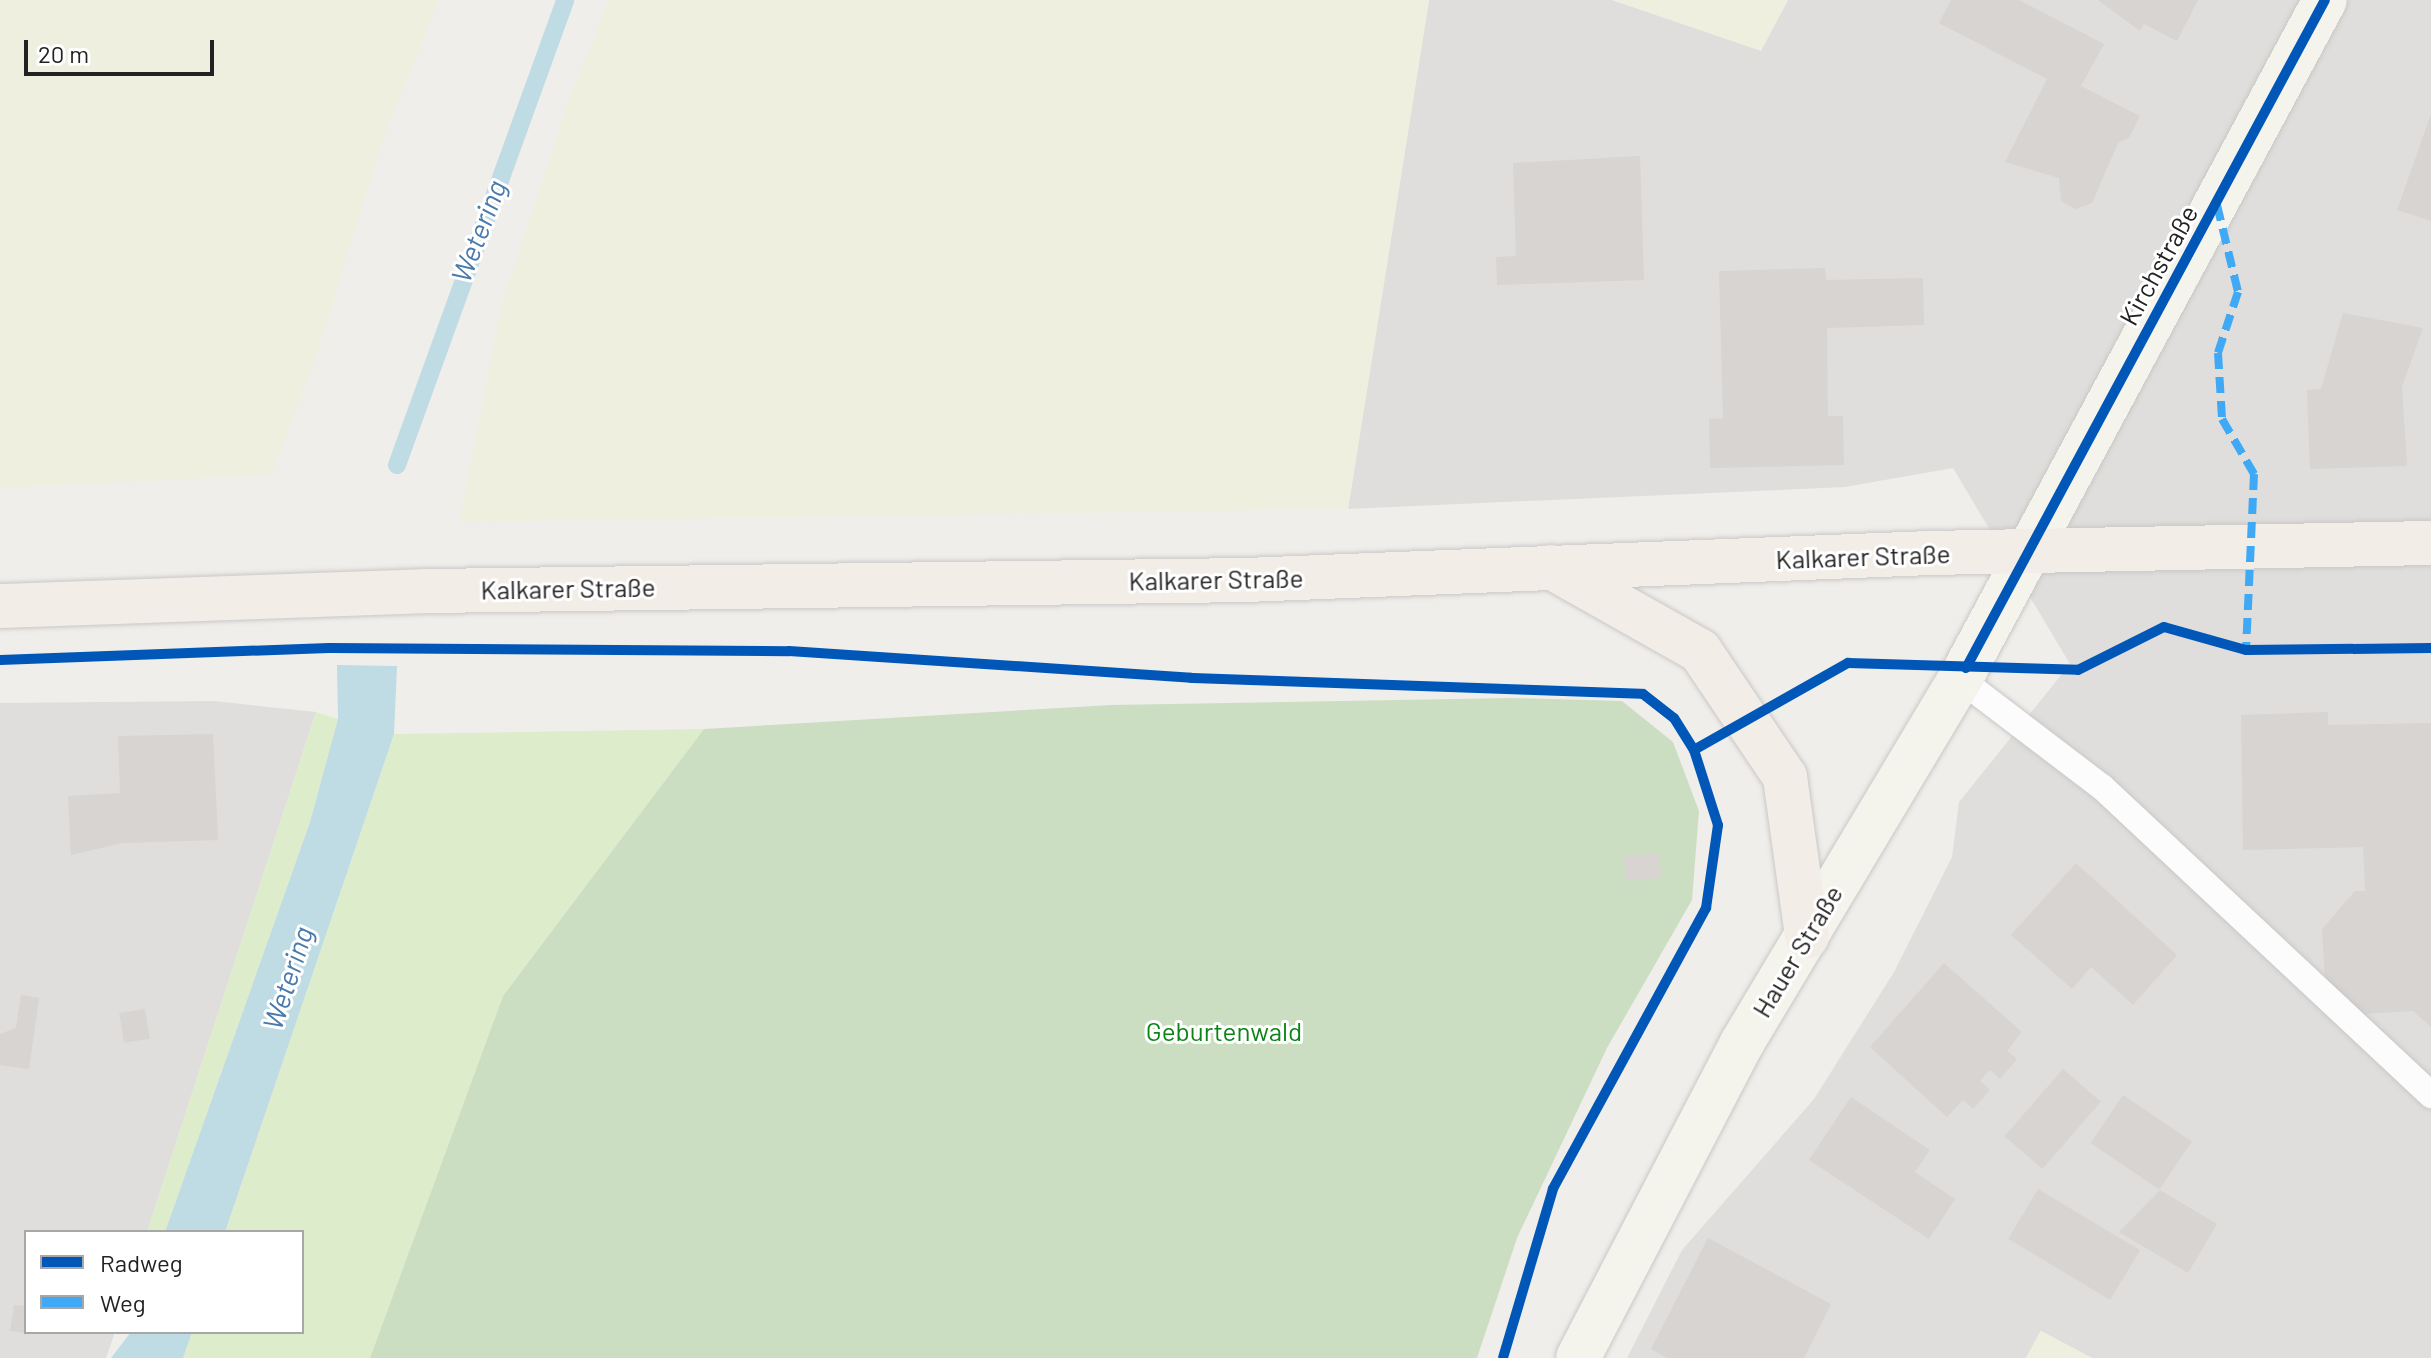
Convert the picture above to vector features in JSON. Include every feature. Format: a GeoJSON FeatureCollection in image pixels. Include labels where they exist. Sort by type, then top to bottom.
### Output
{"type":"FeatureCollection","features":[{"type":"Feature","properties":{"kind":"main road","name":"Kalkarer Straße"},"geometry":{"type":"LineString","coordinates":[[0,606],[477,590],[1246,580],[2031,552],[2431,543]]}},
{"type":"Feature","properties":{"kind":"main road"},"geometry":{"type":"LineString","coordinates":[[1551,567],[1700,651],[1785,777],[1807,936]]}},
{"type":"Feature","properties":{"kind":"street","name":"Kirchstraße"},"geometry":{"type":"LineString","coordinates":[[2031,552],[2325,0]]}},
{"type":"Feature","properties":{"kind":"street","name":"Hauer Straße"},"geometry":{"type":"LineString","coordinates":[[1578,1358],[1742,1043],[1960,679],[2031,552]]}},
{"type":"Feature","properties":{"kind":"lane"},"geometry":{"type":"LineString","coordinates":[[1960,679],[2102,787],[2431,1095]]}},
{"type":"Feature","properties":{"kind":"shaded area"},"geometry":{"type":"Polygon","coordinates":[[[1429,0],[1612,0],[1761,50],[1788,0],[2431,0],[2431,1358],[2092,1358],[2041,1331],[2026,1358],[1627,1358],[1682,1250],[1814,1099],[1894,972],[1952,857],[1959,802],[2070,664],[1953,468],[1845,487],[1348,509],[1429,0]]]}},
{"type":"Feature","properties":{"kind":"shaded area"},"geometry":{"type":"Polygon","coordinates":[[[213,701],[316,712],[148,1230],[24,1230],[24,1334],[114,1334],[106,1358],[0,1358],[0,703],[213,701]]]}},
{"type":"Feature","properties":{"kind":"green space"},"geometry":{"type":"Polygon","coordinates":[[[0,0],[439,0],[384,136],[314,363],[271,475],[0,488],[0,0]]]}},
{"type":"Feature","properties":{"kind":"green space"},"geometry":{"type":"Polygon","coordinates":[[[609,0],[1429,0],[1348,509],[459,522],[501,307],[569,100],[609,0]]]}},
{"type":"Feature","properties":{"kind":"green space"},"geometry":{"type":"Polygon","coordinates":[[[1612,0],[1788,0],[1761,51],[1612,0]]]}},
{"type":"Feature","properties":{"kind":"green space","name":"Geburtenwald"},"geometry":{"type":"Polygon","coordinates":[[[1512,698],[1622,701],[1673,742],[1699,811],[1692,900],[1607,1048],[1517,1238],[1477,1358],[370,1358],[503,996],[704,729],[1111,705],[1512,698]]]}},
{"type":"Feature","properties":{"kind":"green space"},"geometry":{"type":"Polygon","coordinates":[[[316,712],[338,719],[310,822],[166,1230],[148,1230],[316,712]]]}},
{"type":"Feature","properties":{"kind":"green space"},"geometry":{"type":"Polygon","coordinates":[[[704,729],[503,996],[370,1358],[183,1358],[191,1334],[304,1334],[304,1230],[226,1230],[394,734],[704,729]]]}},
{"type":"Feature","properties":{"kind":"green space"},"geometry":{"type":"Polygon","coordinates":[[[2041,1331],[2092,1358],[2026,1358],[2041,1331]]]}},
{"type":"Feature","properties":{"kind":"water"},"geometry":{"type":"Polygon","coordinates":[[[337,665],[397,666],[394,734],[226,1230],[166,1230],[310,822],[338,719],[337,665]]]}},
{"type":"Feature","properties":{"kind":"water"},"geometry":{"type":"Polygon","coordinates":[[[129,1334],[191,1334],[183,1358],[111,1358],[129,1334]]]}},
{"type":"Feature","properties":{"kind":"building"},"geometry":{"type":"Polygon","coordinates":[[[1951,0],[2019,0],[2104,44],[2081,86],[2140,116],[2129,138],[2118,143],[2092,203],[2076,209],[2061,201],[2059,178],[2005,162],[2047,79],[1939,23],[1951,0]]]}},
{"type":"Feature","properties":{"kind":"building"},"geometry":{"type":"Polygon","coordinates":[[[2098,0],[2198,0],[2177,41],[2144,24],[2140,31],[2098,0]]]}},
{"type":"Feature","properties":{"kind":"building"},"geometry":{"type":"Polygon","coordinates":[[[2431,114],[2431,221],[2397,210],[2431,114]]]}},
{"type":"Feature","properties":{"kind":"building"},"geometry":{"type":"Polygon","coordinates":[[[1640,156],[1644,280],[1497,285],[1496,257],[1516,256],[1513,163],[1640,156]]]}},
{"type":"Feature","properties":{"kind":"building"},"geometry":{"type":"Polygon","coordinates":[[[1825,268],[1826,280],[1923,278],[1924,325],[1827,328],[1828,416],[1843,416],[1844,465],[1710,468],[1709,418],[1723,419],[1719,271],[1825,268]]]}},
{"type":"Feature","properties":{"kind":"building"},"geometry":{"type":"Polygon","coordinates":[[[2343,313],[2423,328],[2402,387],[2407,466],[2310,469],[2307,390],[2321,389],[2343,313]]]}},
{"type":"Feature","properties":{"kind":"building"},"geometry":{"type":"Polygon","coordinates":[[[2328,712],[2328,725],[2431,723],[2431,1027],[2413,1011],[2363,1014],[2325,980],[2322,929],[2355,891],[2365,891],[2363,847],[2243,850],[2241,715],[2328,712]]]}},
{"type":"Feature","properties":{"kind":"building"},"geometry":{"type":"Polygon","coordinates":[[[213,734],[218,840],[122,843],[71,855],[68,796],[120,793],[118,736],[213,734]]]}},
{"type":"Feature","properties":{"kind":"building"},"geometry":{"type":"Polygon","coordinates":[[[1659,853],[1661,878],[1625,881],[1623,856],[1659,853]]]}},
{"type":"Feature","properties":{"kind":"building"},"geometry":{"type":"Polygon","coordinates":[[[2076,863],[2177,955],[2133,1005],[2091,967],[2072,989],[2011,935],[2076,863]]]}},
{"type":"Feature","properties":{"kind":"building"},"geometry":{"type":"Polygon","coordinates":[[[1944,963],[2022,1032],[2007,1051],[2017,1059],[2000,1079],[1990,1070],[1980,1081],[1990,1090],[1973,1109],[1963,1100],[1947,1117],[1870,1047],[1944,963]]]}},
{"type":"Feature","properties":{"kind":"building"},"geometry":{"type":"Polygon","coordinates":[[[21,995],[39,998],[29,1069],[0,1065],[0,1034],[16,1028],[21,995]]]}},
{"type":"Feature","properties":{"kind":"building"},"geometry":{"type":"Polygon","coordinates":[[[145,1009],[150,1039],[124,1043],[119,1013],[145,1009]]]}},
{"type":"Feature","properties":{"kind":"building"},"geometry":{"type":"Polygon","coordinates":[[[2063,1069],[2101,1102],[2042,1169],[2005,1136],[2063,1069]]]}},
{"type":"Feature","properties":{"kind":"building"},"geometry":{"type":"Polygon","coordinates":[[[2123,1095],[2192,1141],[2159,1189],[2091,1143],[2123,1095]]]}},
{"type":"Feature","properties":{"kind":"building"},"geometry":{"type":"Polygon","coordinates":[[[1851,1097],[1930,1150],[1915,1172],[1955,1199],[1929,1239],[1809,1160],[1851,1097]]]}},
{"type":"Feature","properties":{"kind":"building"},"geometry":{"type":"Polygon","coordinates":[[[2038,1189],[2140,1250],[2110,1300],[2008,1239],[2038,1189]]]}},
{"type":"Feature","properties":{"kind":"building"},"geometry":{"type":"Polygon","coordinates":[[[2160,1190],[2217,1224],[2188,1273],[2119,1232],[2160,1190]]]}},
{"type":"Feature","properties":{"kind":"building"},"geometry":{"type":"Polygon","coordinates":[[[1708,1238],[1831,1304],[1804,1358],[1667,1358],[1651,1349],[1708,1238]]]}},
{"type":"Feature","properties":{"kind":"building"},"geometry":{"type":"Polygon","coordinates":[[[14,1305],[24,1306],[24,1333],[10,1331],[14,1305]]]}},
{"type":"Feature","properties":{"kind":"waterway","name":"Wetering"},"geometry":{"type":"LineString","coordinates":[[397,465],[565,0]]}},
{"type":"Feature","properties":{"kind":"marked path"},"geometry":{"type":"LineString","coordinates":[[2217,205],[2238,292],[2218,353],[2222,419],[2254,474],[2246,650]]}},
{"type":"Feature","properties":{"kind":"cycle path"},"geometry":{"type":"LineString","coordinates":[[1966,668],[2325,0]]}},
{"type":"Feature","properties":{"kind":"cycle path"},"geometry":{"type":"LineString","coordinates":[[1694,750],[1848,663],[2078,670],[2164,627],[2246,650],[2431,648]]}},
{"type":"Feature","properties":{"kind":"cycle path"},"geometry":{"type":"LineString","coordinates":[[0,660],[329,648],[789,651],[1191,678],[1643,694],[1674,718],[1694,750],[1718,825],[1706,908],[1553,1189],[1503,1358]]}}]}
